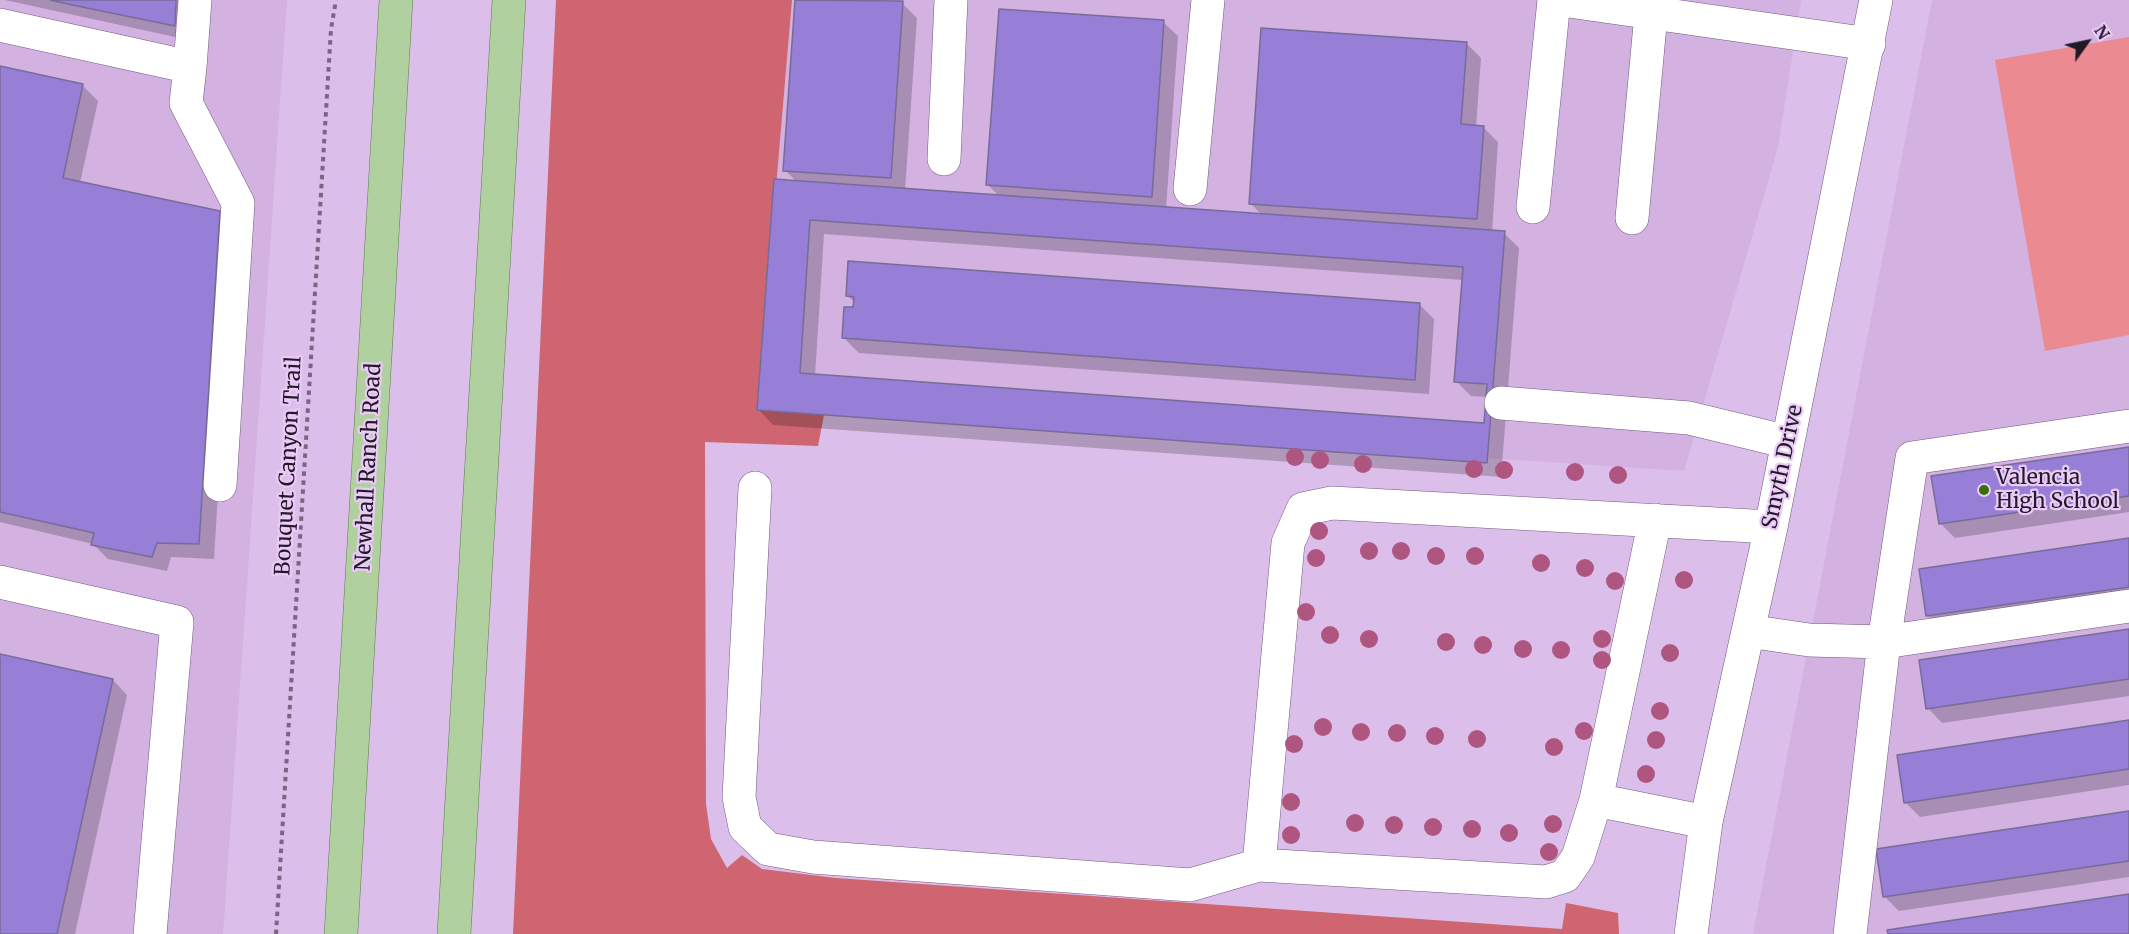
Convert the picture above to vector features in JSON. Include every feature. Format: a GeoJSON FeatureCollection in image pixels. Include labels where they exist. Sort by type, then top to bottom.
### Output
{"type":"FeatureCollection","features":[{"type":"Feature","properties":{"kind":"main road","name":"Newhall Ranch Road"},"geometry":{"type":"LineString","coordinates":[[341,934],[396,0]]}},
{"type":"Feature","properties":{"kind":"main road"},"geometry":{"type":"LineString","coordinates":[[454,934],[509,0]]}},
{"type":"Feature","properties":{"kind":"street"},"geometry":{"type":"LineString","coordinates":[[195,0],[186,103],[238,203],[220,485]]}},
{"type":"Feature","properties":{"kind":"street"},"geometry":{"type":"LineString","coordinates":[[944,159],[951,0]]}},
{"type":"Feature","properties":{"kind":"street"},"geometry":{"type":"LineString","coordinates":[[1190,189],[1208,0]]}},
{"type":"Feature","properties":{"kind":"street"},"geometry":{"type":"LineString","coordinates":[[1533,207],[1554,0]]}},
{"type":"Feature","properties":{"kind":"street"},"geometry":{"type":"LineString","coordinates":[[1562,0],[1869,44]]}},
{"type":"Feature","properties":{"kind":"street","name":"Smyth Drive"},"geometry":{"type":"LineString","coordinates":[[1691,934],[1706,822],[1771,527],[1876,0]]}},
{"type":"Feature","properties":{"kind":"street"},"geometry":{"type":"LineString","coordinates":[[1632,218],[1651,14]]}},
{"type":"Feature","properties":{"kind":"street"},"geometry":{"type":"LineString","coordinates":[[0,25],[190,67]]}},
{"type":"Feature","properties":{"kind":"street"},"geometry":{"type":"LineString","coordinates":[[1502,403],[1689,418],[1788,442]]}},
{"type":"Feature","properties":{"kind":"street"},"geometry":{"type":"LineString","coordinates":[[1850,934],[1884,642],[1912,458],[2129,426]]}},
{"type":"Feature","properties":{"kind":"street"},"geometry":{"type":"LineString","coordinates":[[755,488],[739,797],[744,827],[768,849],[813,856],[1190,885],[1259,865],[1546,882],[1565,876],[1578,857],[1596,800],[1655,520]]}},
{"type":"Feature","properties":{"kind":"street"},"geometry":{"type":"LineString","coordinates":[[1259,865],[1288,543],[1303,509],[1332,502],[1771,527]]}},
{"type":"Feature","properties":{"kind":"street"},"geometry":{"type":"LineString","coordinates":[[0,582],[177,622],[150,934]]}},
{"type":"Feature","properties":{"kind":"street"},"geometry":{"type":"LineString","coordinates":[[1748,632],[1809,640],[1884,642],[2129,606]]}},
{"type":"Feature","properties":{"kind":"street"},"geometry":{"type":"LineString","coordinates":[[1596,800],[1706,822]]}},
{"type":"Feature","properties":{"kind":"path","name":"Bouquet Canyon Trail"},"geometry":{"type":"LineString","coordinates":[[276,934],[331,29],[336,0]]}},
{"type":"Feature","properties":{"kind":"shaded area"},"geometry":{"type":"Polygon","coordinates":[[[0,0],[287,0],[223,934],[0,934],[0,0]]]}},
{"type":"Feature","properties":{"kind":"shaded area"},"geometry":{"type":"Polygon","coordinates":[[[556,0],[792,0],[757,410],[824,415],[818,446],[705,442],[706,804],[711,839],[727,868],[742,855],[762,869],[836,878],[1562,929],[1566,903],[1618,913],[1619,934],[513,934],[556,0]]]}},
{"type":"Feature","properties":{"kind":"shaded area"},"geometry":{"type":"Polygon","coordinates":[[[792,0],[1801,0],[1778,147],[1684,471],[757,410],[792,0]]]}},
{"type":"Feature","properties":{"kind":"shaded area","name":"Valencia High School"},"geometry":{"type":"Polygon","coordinates":[[[1932,0],[2129,0],[2129,934],[1753,934],[1932,0]]]}},
{"type":"Feature","properties":{"kind":"shaded area"},"geometry":{"type":"Polygon","coordinates":[[[2129,37],[2129,335],[2045,351],[1995,60],[2129,37]]]}},
{"type":"Feature","properties":{"kind":"building"},"geometry":{"type":"Polygon","coordinates":[[[50,0],[176,0],[175,26],[82,7],[50,0]]]}},
{"type":"Feature","properties":{"kind":"building"},"geometry":{"type":"Polygon","coordinates":[[[795,0],[903,1],[891,178],[783,171],[795,0]]]}},
{"type":"Feature","properties":{"kind":"building"},"geometry":{"type":"Polygon","coordinates":[[[999,9],[1164,20],[1152,197],[986,185],[999,9]]]}},
{"type":"Feature","properties":{"kind":"building"},"geometry":{"type":"Polygon","coordinates":[[[1261,28],[1467,42],[1461,124],[1484,126],[1477,219],[1249,204],[1261,28]]]}},
{"type":"Feature","properties":{"kind":"building"},"geometry":{"type":"Polygon","coordinates":[[[0,66],[83,84],[63,178],[220,211],[199,544],[157,543],[152,557],[91,545],[94,533],[0,512],[0,66]]]}},
{"type":"Feature","properties":{"kind":"building"},"geometry":{"type":"Polygon","coordinates":[[[774,179],[1505,231],[1487,463],[757,410],[774,179]],[[810,220],[800,373],[1484,423],[1487,384],[1454,382],[1463,267],[810,220]]]}},
{"type":"Feature","properties":{"kind":"building"},"geometry":{"type":"Polygon","coordinates":[[[848,261],[1420,303],[1415,380],[842,338],[844,307],[853,307],[854,297],[846,296],[848,261]]]}},
{"type":"Feature","properties":{"kind":"building"},"geometry":{"type":"Polygon","coordinates":[[[2129,447],[2129,496],[1939,524],[1931,476],[2129,447]]]}},
{"type":"Feature","properties":{"kind":"building"},"geometry":{"type":"Polygon","coordinates":[[[2129,538],[2129,587],[1926,616],[1919,569],[2129,538]]]}},
{"type":"Feature","properties":{"kind":"building"},"geometry":{"type":"Polygon","coordinates":[[[2129,629],[2129,679],[1926,709],[1919,660],[2129,629]]]}},
{"type":"Feature","properties":{"kind":"building"},"geometry":{"type":"Polygon","coordinates":[[[0,654],[113,679],[57,934],[0,934],[0,654]]]}},
{"type":"Feature","properties":{"kind":"building"},"geometry":{"type":"Polygon","coordinates":[[[2129,720],[2129,769],[1904,803],[1897,755],[2129,720]]]}},
{"type":"Feature","properties":{"kind":"building"},"geometry":{"type":"Polygon","coordinates":[[[2129,811],[2129,861],[1883,897],[1876,849],[2129,811]]]}},
{"type":"Feature","properties":{"kind":"building"},"geometry":{"type":"Polygon","coordinates":[[[2129,894],[2129,934],[1888,934],[1887,930],[2129,894]]]}},
{"type":"Feature","properties":{"kind":"place","name":"Valencia High School"},"geometry":{"type":"Point","coordinates":[1984,490]}}]}
